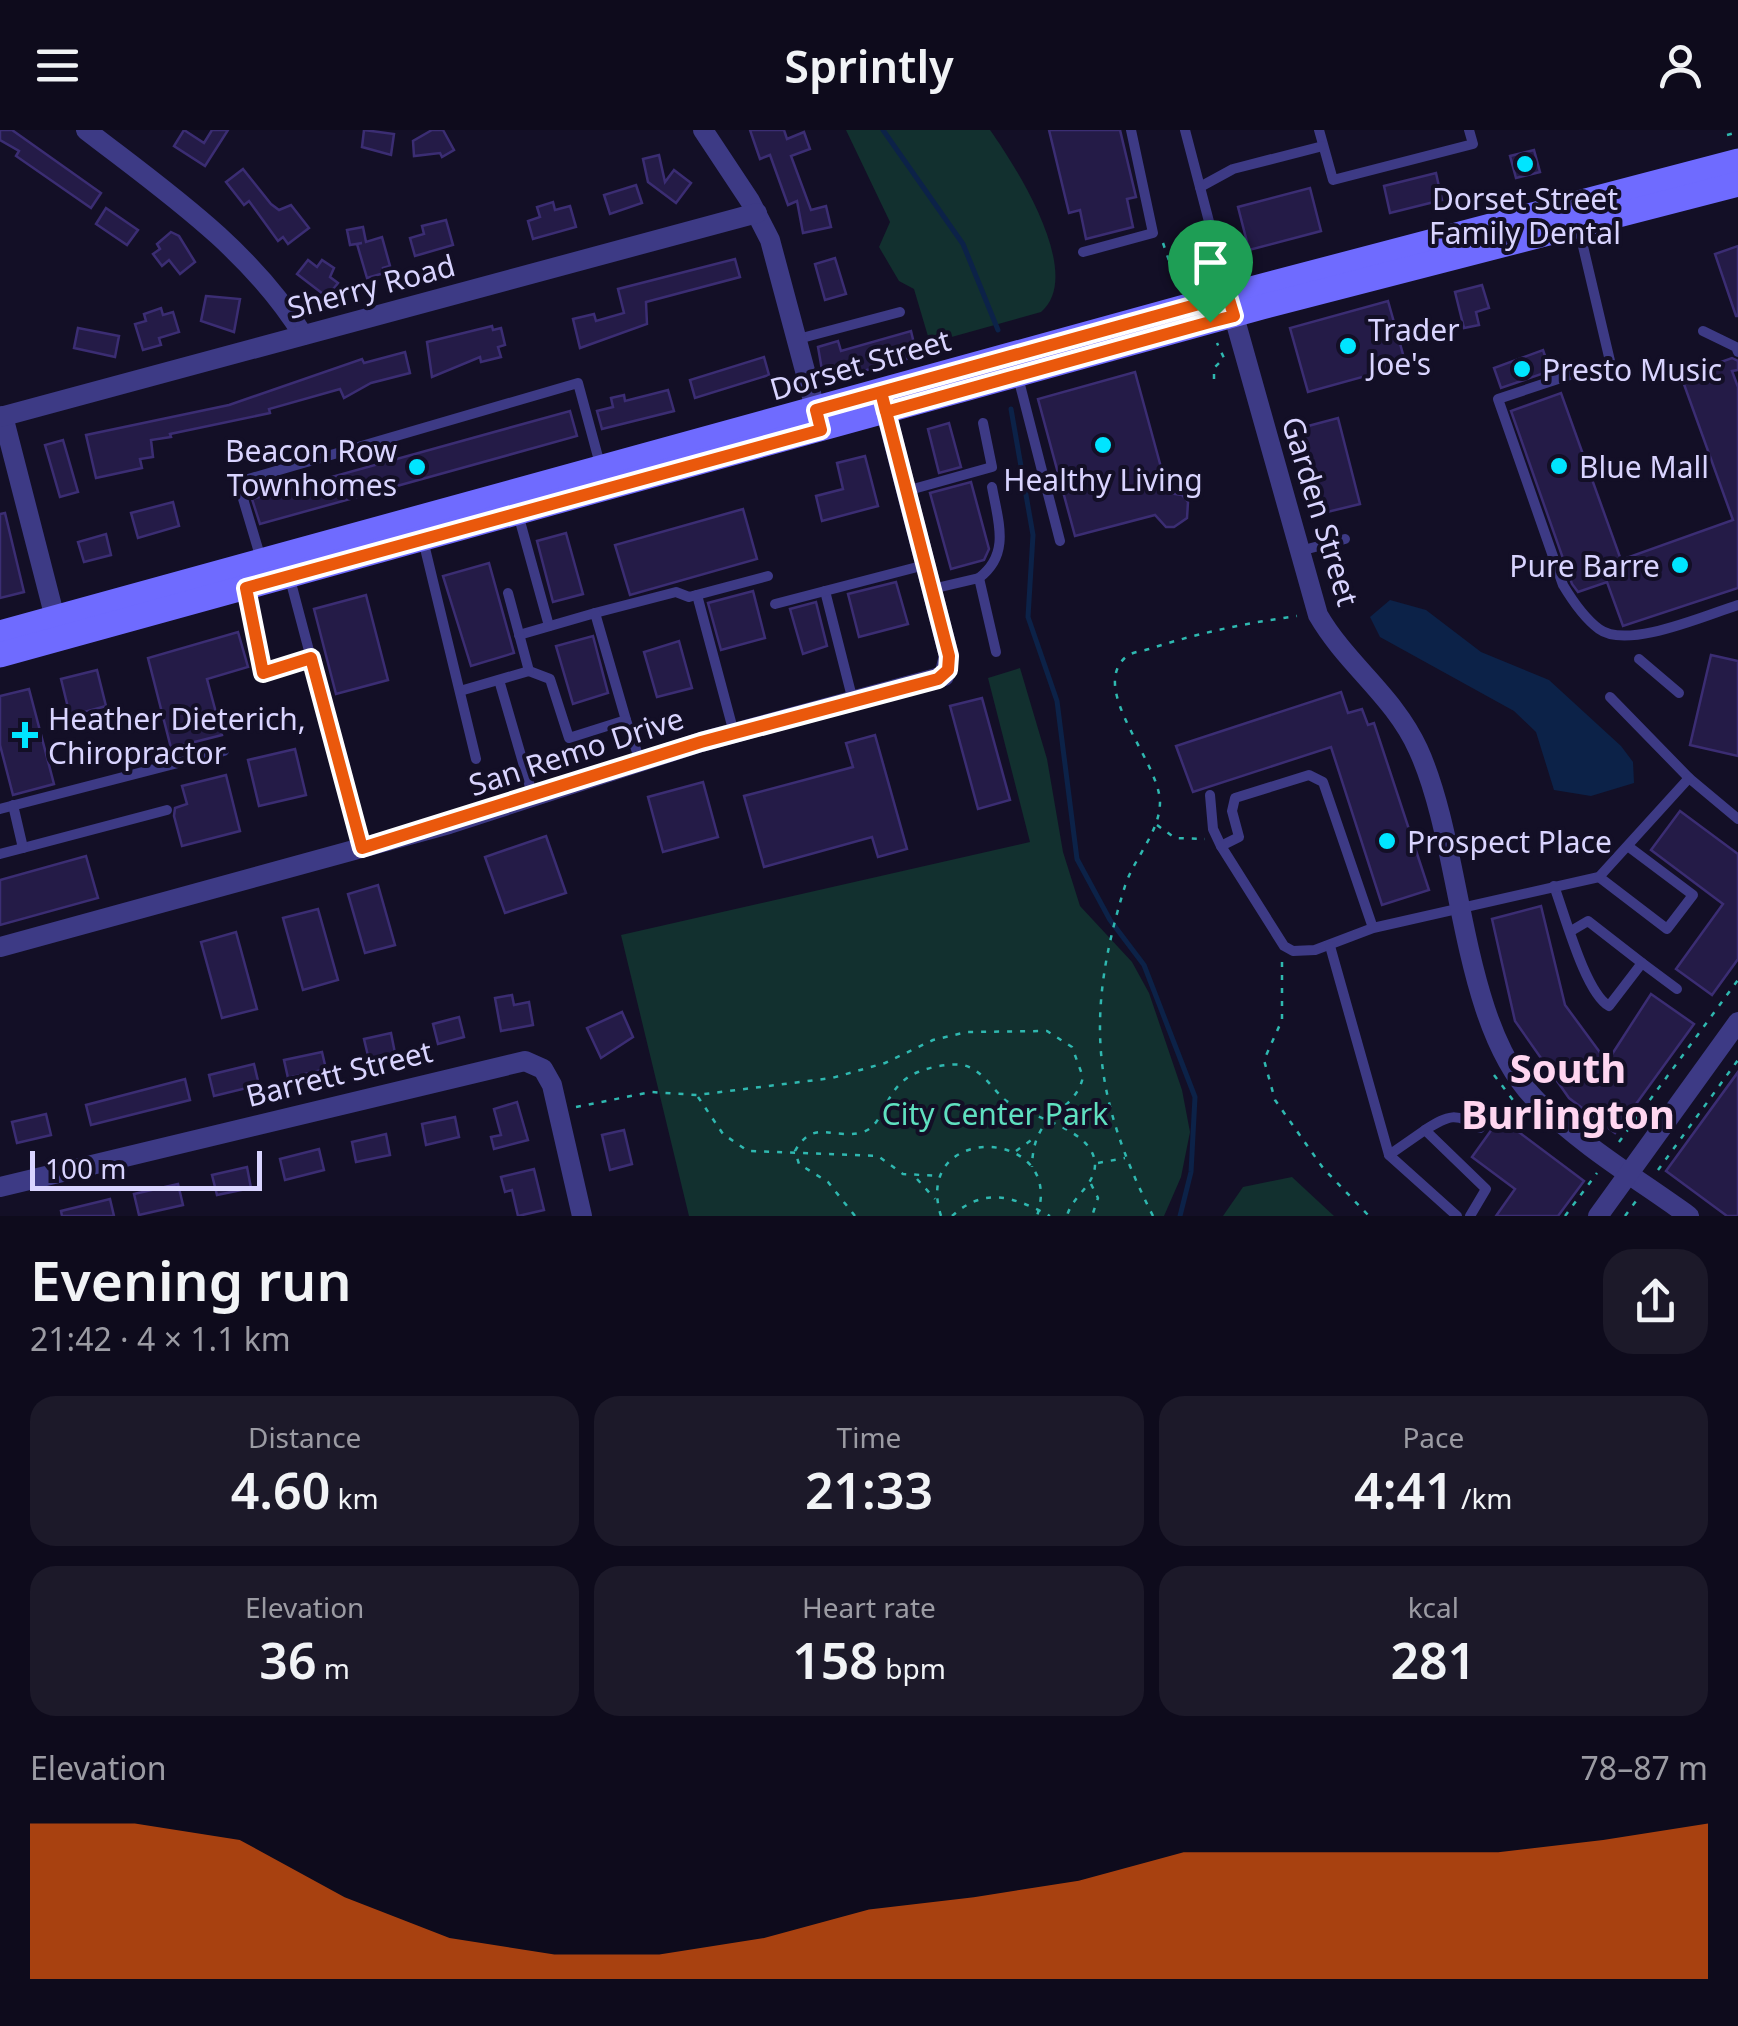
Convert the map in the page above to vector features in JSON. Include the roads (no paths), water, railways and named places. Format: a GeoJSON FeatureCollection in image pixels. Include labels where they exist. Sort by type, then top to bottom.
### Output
{"type":"FeatureCollection","features":[{"type":"Feature","properties":{"kind":"main road","name":"Dorset Street"},"geometry":{"type":"LineString","coordinates":[[0,655],[518,513],[818,420],[1575,214],[1738,161]]}},
{"type":"Feature","properties":{"kind":"main road","name":"Dorset Street"},"geometry":{"type":"LineString","coordinates":[[1575,214],[1738,184]]}},
{"type":"Feature","properties":{"kind":"main road","name":"Dorset Street"},"geometry":{"type":"LineString","coordinates":[[884,402],[1018,375],[1231,306]]}},
{"type":"Feature","properties":{"kind":"main road","name":"Dorset Street"},"geometry":{"type":"LineString","coordinates":[[0,633],[601,469],[818,420]]}},
{"type":"Feature","properties":{"kind":"street"},"geometry":{"type":"LineString","coordinates":[[86,130],[239,254],[274,291],[303,335]]}},
{"type":"Feature","properties":{"kind":"street"},"geometry":{"type":"LineString","coordinates":[[703,130],[758,213],[770,240],[818,420]]}},
{"type":"Feature","properties":{"kind":"street","name":"Sherry Road"},"geometry":{"type":"LineString","coordinates":[[1,416],[758,213]]}},
{"type":"Feature","properties":{"kind":"street","name":"Garden Street"},"geometry":{"type":"LineString","coordinates":[[1231,306],[1318,616],[1327,632],[1382,690],[1417,746],[1496,1038],[1507,1061],[1537,1101],[1690,1216]]}},
{"type":"Feature","properties":{"kind":"street","name":"San Remo Drive"},"geometry":{"type":"LineString","coordinates":[[0,947],[362,848],[734,733],[944,676],[949,656],[884,402]]}},
{"type":"Feature","properties":{"kind":"street"},"geometry":{"type":"LineString","coordinates":[[1,416],[55,618]]}},
{"type":"Feature","properties":{"kind":"street"},"geometry":{"type":"LineString","coordinates":[[1598,1216],[1738,1022]]}},
{"type":"Feature","properties":{"kind":"street","name":"Barrett Street"},"geometry":{"type":"LineString","coordinates":[[0,1187],[525,1061],[543,1069],[552,1085],[582,1216]]}},
{"type":"Feature","properties":{"kind":"lane"},"geometry":{"type":"LineString","coordinates":[[1083,252],[1153,233],[1131,130]]}},
{"type":"Feature","properties":{"kind":"lane"},"geometry":{"type":"LineString","coordinates":[[1185,130],[1231,306]]}},
{"type":"Feature","properties":{"kind":"lane"},"geometry":{"type":"LineString","coordinates":[[1319,130],[1333,180],[1473,144],[1469,130]]}},
{"type":"Feature","properties":{"kind":"lane"},"geometry":{"type":"LineString","coordinates":[[1200,187],[1233,169],[1324,146]]}},
{"type":"Feature","properties":{"kind":"lane"},"geometry":{"type":"LineString","coordinates":[[1575,214],[1610,361]]}},
{"type":"Feature","properties":{"kind":"lane"},"geometry":{"type":"LineString","coordinates":[[796,340],[900,312]]}},
{"type":"Feature","properties":{"kind":"lane"},"geometry":{"type":"LineString","coordinates":[[1702,331],[1736,347],[1738,352]]}},
{"type":"Feature","properties":{"kind":"lane"},"geometry":{"type":"LineString","coordinates":[[1576,373],[1498,399],[1563,585],[1573,601],[1601,631],[1630,637],[1738,605]]}},
{"type":"Feature","properties":{"kind":"lane"},"geometry":{"type":"LineString","coordinates":[[1018,375],[1060,541]]}},
{"type":"Feature","properties":{"kind":"lane"},"geometry":{"type":"LineString","coordinates":[[262,562],[238,482],[578,383],[601,469]]}},
{"type":"Feature","properties":{"kind":"lane"},"geometry":{"type":"LineString","coordinates":[[906,491],[992,468],[983,423]]}},
{"type":"Feature","properties":{"kind":"lane"},"geometry":{"type":"LineString","coordinates":[[931,590],[978,578],[992,568],[1002,542],[992,487]]}},
{"type":"Feature","properties":{"kind":"lane"},"geometry":{"type":"LineString","coordinates":[[518,513],[548,626]]}},
{"type":"Feature","properties":{"kind":"lane"},"geometry":{"type":"LineString","coordinates":[[422,539],[476,759]]}},
{"type":"Feature","properties":{"kind":"lane"},"geometry":{"type":"LineString","coordinates":[[1300,551],[1345,540]]}},
{"type":"Feature","properties":{"kind":"lane"},"geometry":{"type":"LineString","coordinates":[[775,604],[925,564]]}},
{"type":"Feature","properties":{"kind":"lane"},"geometry":{"type":"LineString","coordinates":[[289,576],[362,848]]}},
{"type":"Feature","properties":{"kind":"lane"},"geometry":{"type":"LineString","coordinates":[[519,635],[676,592],[697,595],[768,576]]}},
{"type":"Feature","properties":{"kind":"lane"},"geometry":{"type":"LineString","coordinates":[[978,578],[996,652]]}},
{"type":"Feature","properties":{"kind":"lane"},"geometry":{"type":"LineString","coordinates":[[246,588],[263,673],[311,658]]}},
{"type":"Feature","properties":{"kind":"lane"},"geometry":{"type":"LineString","coordinates":[[825,591],[853,702]]}},
{"type":"Feature","properties":{"kind":"lane"},"geometry":{"type":"LineString","coordinates":[[508,594],[529,671]]}},
{"type":"Feature","properties":{"kind":"lane"},"geometry":{"type":"LineString","coordinates":[[697,595],[734,733]]}},
{"type":"Feature","properties":{"kind":"lane"},"geometry":{"type":"LineString","coordinates":[[595,613],[640,761]]}},
{"type":"Feature","properties":{"kind":"lane"},"geometry":{"type":"LineString","coordinates":[[1640,660],[1679,693]]}},
{"type":"Feature","properties":{"kind":"lane"},"geometry":{"type":"LineString","coordinates":[[460,691],[529,671],[550,679],[569,738],[626,720]]}},
{"type":"Feature","properties":{"kind":"lane"},"geometry":{"type":"LineString","coordinates":[[499,680],[533,796]]}},
{"type":"Feature","properties":{"kind":"lane"},"geometry":{"type":"LineString","coordinates":[[1610,697],[1689,778],[1738,820]]}},
{"type":"Feature","properties":{"kind":"lane"},"geometry":{"type":"LineString","coordinates":[[0,809],[224,751]]}},
{"type":"Feature","properties":{"kind":"lane"},"geometry":{"type":"LineString","coordinates":[[1221,846],[1239,837],[1232,810],[1236,798],[1310,775],[1323,782],[1373,928]]}},
{"type":"Feature","properties":{"kind":"lane"},"geometry":{"type":"LineString","coordinates":[[1210,795],[1221,846],[1284,946],[1305,952],[1373,928],[1598,877],[1630,847],[1689,778]]}},
{"type":"Feature","properties":{"kind":"lane"},"geometry":{"type":"LineString","coordinates":[[12,806],[23,848]]}},
{"type":"Feature","properties":{"kind":"lane"},"geometry":{"type":"LineString","coordinates":[[0,854],[167,810]]}},
{"type":"Feature","properties":{"kind":"lane"},"geometry":{"type":"LineString","coordinates":[[1598,877],[1667,929],[1693,894],[1630,847]]}},
{"type":"Feature","properties":{"kind":"lane"},"geometry":{"type":"LineString","coordinates":[[1554,886],[1597,999],[1609,1006],[1642,962]]}},
{"type":"Feature","properties":{"kind":"lane"},"geometry":{"type":"LineString","coordinates":[[1571,931],[1588,922],[1677,989]]}},
{"type":"Feature","properties":{"kind":"lane"},"geometry":{"type":"LineString","coordinates":[[1330,946],[1389,1155],[1457,1216]]}},
{"type":"Feature","properties":{"kind":"lane"},"geometry":{"type":"LineString","coordinates":[[1389,1155],[1450,1114],[1462,1116],[1480,1128]]}},
{"type":"Feature","properties":{"kind":"lane"},"geometry":{"type":"LineString","coordinates":[[1425,1130],[1486,1189],[1470,1216]]}},
{"type":"Feature","properties":{"kind":"water"},"geometry":{"type":"Polygon","coordinates":[[[1390,600],[1426,610],[1481,652],[1549,680],[1621,746],[1633,762],[1634,783],[1591,796],[1554,790],[1536,732],[1514,711],[1380,637],[1370,617],[1390,600]]]}},
{"type":"Feature","properties":{"kind":"waterway"},"geometry":{"type":"LineString","coordinates":[[883,130],[963,244],[998,330]]}},
{"type":"Feature","properties":{"kind":"waterway"},"geometry":{"type":"LineString","coordinates":[[1011,409],[1033,535],[1028,617],[1057,701],[1077,859],[1110,920],[1144,965],[1195,1097],[1191,1172],[1180,1216]]}},
{"type":"Feature","properties":{"kind":"place","name":"Dorset Street Family Dental"},"geometry":{"type":"Point","coordinates":[1525,164]}},
{"type":"Feature","properties":{"kind":"place","name":"Trader Joe's"},"geometry":{"type":"Point","coordinates":[1348,346]}},
{"type":"Feature","properties":{"kind":"place","name":"Presto Music"},"geometry":{"type":"Point","coordinates":[1522,369]}},
{"type":"Feature","properties":{"kind":"place","name":"Healthy Living"},"geometry":{"type":"Point","coordinates":[1103,445]}},
{"type":"Feature","properties":{"kind":"place","name":"Blue Mall"},"geometry":{"type":"Point","coordinates":[1559,466]}},
{"type":"Feature","properties":{"kind":"place","name":"Beacon Row Townhomes"},"geometry":{"type":"Point","coordinates":[417,467]}},
{"type":"Feature","properties":{"kind":"place","name":"Pure Barre"},"geometry":{"type":"Point","coordinates":[1680,565]}},
{"type":"Feature","properties":{"kind":"place","name":"Heather Dieterich, Chiropractor"},"geometry":{"type":"Point","coordinates":[25,735]}},
{"type":"Feature","properties":{"kind":"place","name":"Prospect Place"},"geometry":{"type":"Point","coordinates":[1387,841]}},
{"type":"Feature","properties":{"kind":"district","name":"South Burlington"},"geometry":{"type":"Point","coordinates":[1568,1090]}},
{"type":"Feature","properties":{"kind":"park label","name":"City Center Park"},"geometry":{"type":"Point","coordinates":[995,1113]}}]}
